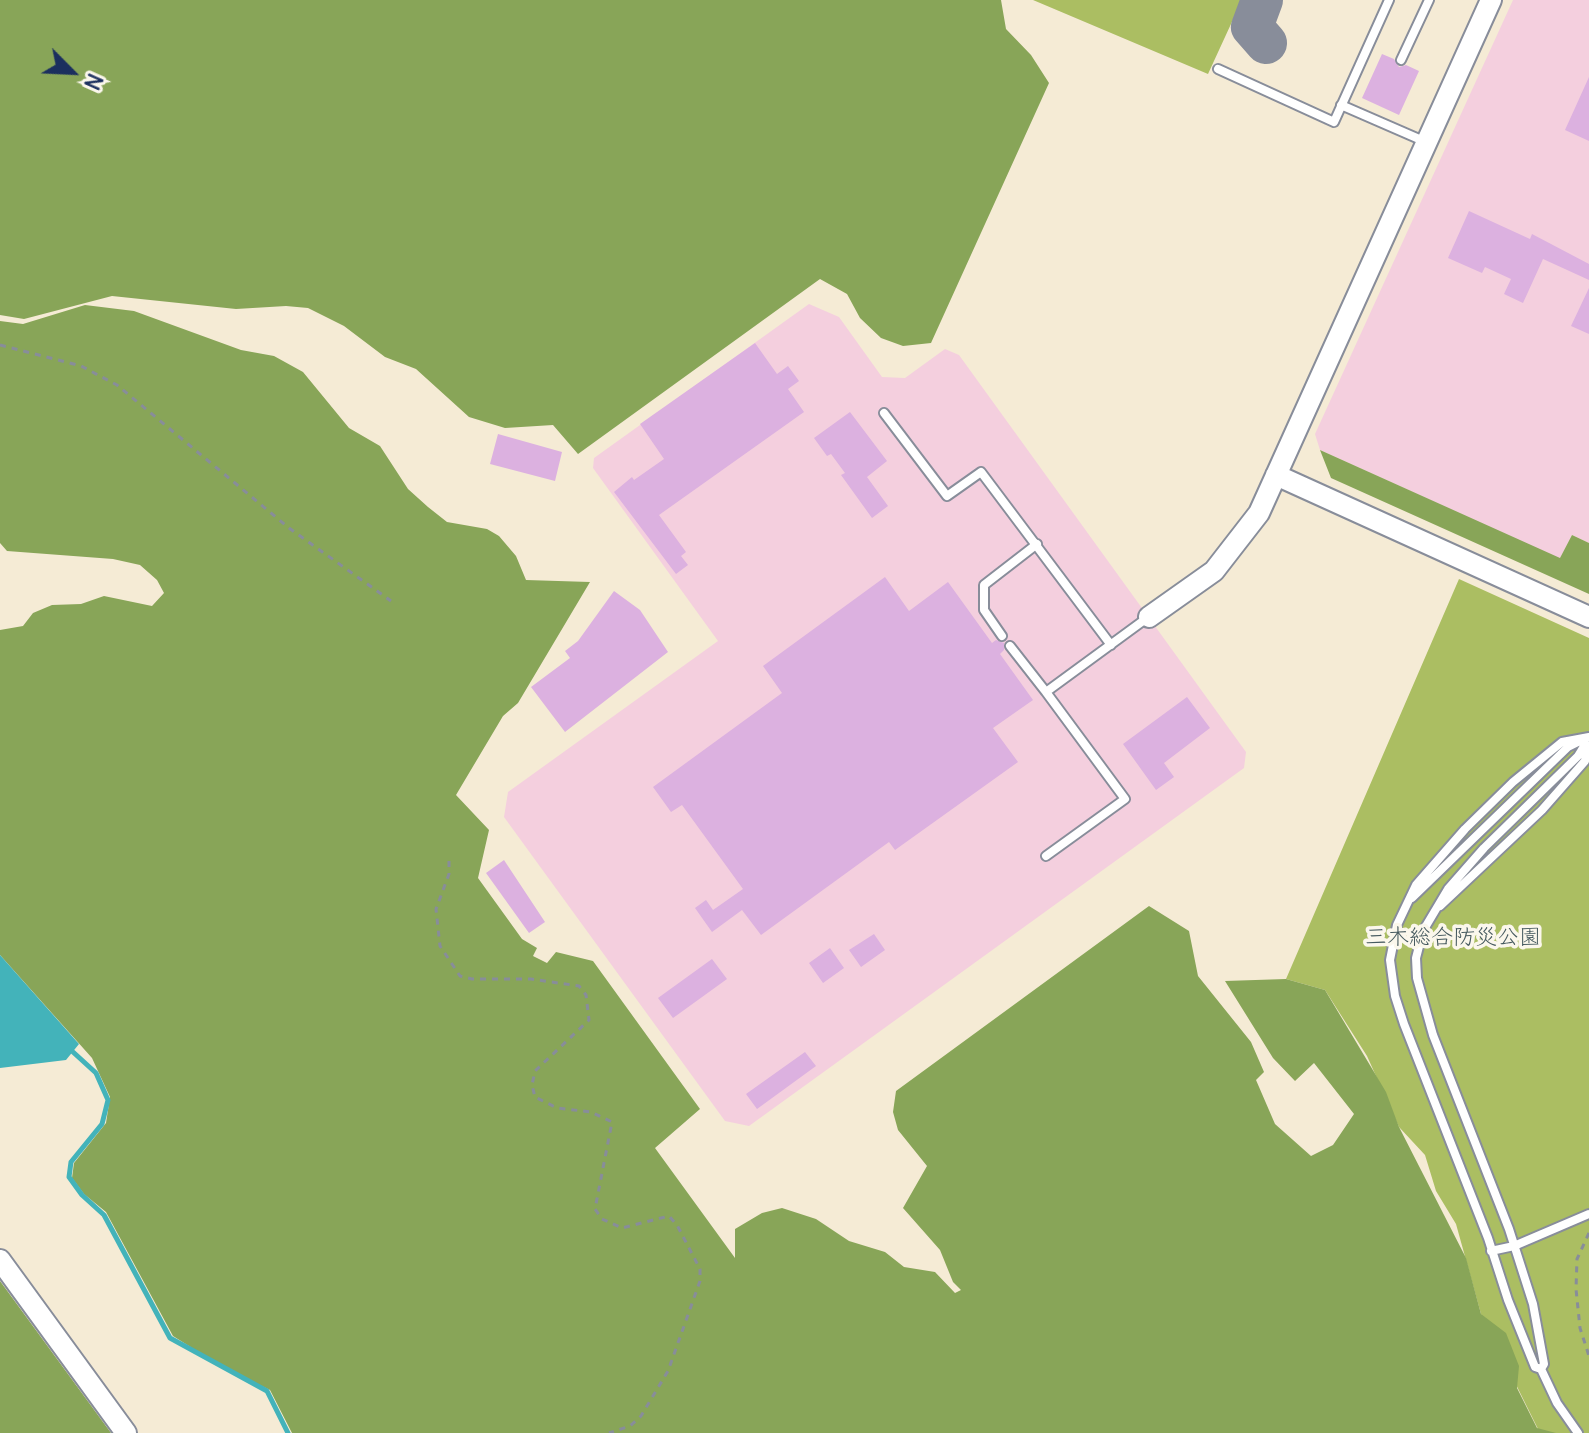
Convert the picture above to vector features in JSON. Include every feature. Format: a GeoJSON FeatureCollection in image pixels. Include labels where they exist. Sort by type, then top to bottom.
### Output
{"type":"FeatureCollection","features":[{"type":"Feature","properties":{"kind":"street"},"geometry":{"type":"LineString","coordinates":[[1149,617],[1196,586],[1231,554],[1259,513],[1491,0]]}},
{"type":"Feature","properties":{"kind":"street"},"geometry":{"type":"LineString","coordinates":[[1276,475],[1589,617]]}},
{"type":"Feature","properties":{"kind":"street"},"geometry":{"type":"LineString","coordinates":[[0,1260],[126,1433]]}},
{"type":"Feature","properties":{"kind":"lane"},"geometry":{"type":"LineString","coordinates":[[1218,69],[1334,122],[1389,0]]}},
{"type":"Feature","properties":{"kind":"lane"},"geometry":{"type":"LineString","coordinates":[[1401,60],[1429,0]]}},
{"type":"Feature","properties":{"kind":"lane"},"geometry":{"type":"LineString","coordinates":[[1341,105],[1426,142]]}},
{"type":"Feature","properties":{"kind":"lane"},"geometry":{"type":"LineString","coordinates":[[884,413],[947,496],[981,472],[1111,645]]}},
{"type":"Feature","properties":{"kind":"lane"},"geometry":{"type":"LineString","coordinates":[[1002,636],[984,610],[984,585],[1037,544]]}},
{"type":"Feature","properties":{"kind":"lane"},"geometry":{"type":"LineString","coordinates":[[1046,692],[1149,617]]}},
{"type":"Feature","properties":{"kind":"lane"},"geometry":{"type":"LineString","coordinates":[[1010,646],[1125,799],[1046,856]]}},
{"type":"Feature","properties":{"kind":"lane"},"geometry":{"type":"LineString","coordinates":[[1541,1369],[1544,1364],[1534,1311],[1514,1246],[1449,1079],[1419,986],[1418,949],[1433,912],[1455,895],[1542,810],[1585,761],[1589,738],[1562,742],[1513,782],[1416,885],[1391,946],[1395,996],[1535,1367],[1541,1369],[1557,1403],[1578,1433]]}},
{"type":"Feature","properties":{"kind":"lane"},"geometry":{"type":"LineString","coordinates":[[1491,1251],[1514,1246],[1589,1214]]}},
{"type":"Feature","properties":{"kind":"path"},"geometry":{"type":"LineString","coordinates":[[0,345],[81,366],[117,385],[289,528],[391,601]]}},
{"type":"Feature","properties":{"kind":"path"},"geometry":{"type":"LineString","coordinates":[[449,861],[449,874],[436,909],[440,946],[460,976],[472,979],[531,979],[579,986],[586,995],[589,1020],[535,1071],[532,1085],[535,1097],[557,1108],[591,1112],[612,1122],[595,1209],[602,1219],[622,1228],[669,1216],[700,1269],[700,1281],[668,1371],[641,1416],[630,1426],[609,1433]]}},
{"type":"Feature","properties":{"kind":"path"},"geometry":{"type":"LineString","coordinates":[[1589,1233],[1582,1242],[1577,1259],[1576,1289],[1580,1328],[1589,1356]]}},
{"type":"Feature","properties":{"kind":"shaded area"},"geometry":{"type":"Polygon","coordinates":[[[1513,0],[1589,0],[1589,543],[1572,535],[1560,559],[1320,450],[1315,434],[1513,0]]]}},
{"type":"Feature","properties":{"kind":"shaded area"},"geometry":{"type":"Polygon","coordinates":[[[809,304],[839,317],[882,377],[905,378],[945,349],[959,355],[1246,752],[1244,768],[749,1126],[725,1121],[504,817],[508,792],[718,641],[593,468],[594,458],[809,304]]]}},
{"type":"Feature","properties":{"kind":"green space"},"geometry":{"type":"Polygon","coordinates":[[[0,0],[1001,0],[1006,29],[1031,55],[1049,83],[931,343],[903,346],[881,338],[860,318],[847,294],[820,279],[578,454],[553,425],[505,428],[469,417],[416,369],[385,357],[344,326],[308,308],[236,309],[112,296],[24,319],[0,315],[0,0]]]}},
{"type":"Feature","properties":{"kind":"green space"},"geometry":{"type":"Polygon","coordinates":[[[1033,0],[1242,0],[1208,74],[1033,0]]]}},
{"type":"Feature","properties":{"kind":"green space"},"geometry":{"type":"Polygon","coordinates":[[[85,305],[134,311],[241,350],[274,356],[303,372],[349,428],[380,446],[408,489],[428,507],[447,522],[487,529],[499,536],[516,556],[526,580],[590,582],[518,703],[503,716],[456,795],[489,830],[478,878],[522,939],[537,948],[533,956],[547,963],[556,952],[593,961],[700,1109],[655,1148],[735,1258],[735,1229],[762,1213],[782,1208],[816,1219],[849,1241],[885,1252],[904,1267],[935,1272],[955,1293],[961,1290],[953,1282],[940,1250],[903,1208],[927,1166],[898,1130],[893,1112],[896,1091],[1149,906],[1189,931],[1198,976],[1251,1042],[1264,1072],[1256,1080],[1275,1124],[1311,1156],[1333,1145],[1354,1114],[1314,1063],[1295,1081],[1273,1058],[1225,981],[1286,979],[1325,990],[1386,1092],[1399,1127],[1466,1258],[1481,1314],[1506,1333],[1519,1366],[1517,1388],[1537,1428],[1556,1433],[292,1433],[270,1390],[224,1368],[173,1336],[106,1212],[84,1194],[72,1178],[74,1163],[106,1123],[110,1097],[92,1058],[0,955],[0,630],[23,626],[33,613],[52,605],[81,604],[104,596],[152,606],[164,593],[157,580],[140,565],[113,559],[7,551],[0,543],[0,321],[23,324],[85,305]]]}},
{"type":"Feature","properties":{"kind":"green space"},"geometry":{"type":"Polygon","coordinates":[[[1320,450],[1560,558],[1572,535],[1589,543],[1589,594],[1331,478],[1320,450]]]}},
{"type":"Feature","properties":{"kind":"green space","name":"三木総合防災公園"},"geometry":{"type":"Polygon","coordinates":[[[1459,579],[1589,638],[1589,1433],[1540,1433],[1481,1314],[1456,1224],[1436,1191],[1425,1155],[1399,1127],[1367,1056],[1325,990],[1286,979],[1459,579]]]}},
{"type":"Feature","properties":{"kind":"green space"},"geometry":{"type":"Polygon","coordinates":[[[0,1281],[111,1433],[0,1433],[0,1281]]]}},
{"type":"Feature","properties":{"kind":"water"},"geometry":{"type":"Polygon","coordinates":[[[0,955],[79,1044],[66,1060],[0,1068],[0,955]]]}},
{"type":"Feature","properties":{"kind":"building"},"geometry":{"type":"Polygon","coordinates":[[[1382,54],[1394,59],[1399,67],[1406,65],[1419,71],[1399,115],[1362,98],[1382,54]]]}},
{"type":"Feature","properties":{"kind":"building"},"geometry":{"type":"Polygon","coordinates":[[[1589,77],[1589,141],[1565,130],[1589,77]]]}},
{"type":"Feature","properties":{"kind":"building"},"geometry":{"type":"Polygon","coordinates":[[[1469,211],[1530,239],[1532,234],[1589,264],[1589,280],[1543,259],[1523,303],[1504,294],[1511,279],[1485,267],[1482,273],[1448,258],[1469,211]]]}},
{"type":"Feature","properties":{"kind":"building"},"geometry":{"type":"Polygon","coordinates":[[[1589,288],[1589,334],[1571,326],[1589,288]]]}},
{"type":"Feature","properties":{"kind":"building"},"geometry":{"type":"Polygon","coordinates":[[[755,343],[777,374],[788,366],[799,381],[788,389],[804,412],[659,515],[686,552],[681,556],[688,565],[676,574],[614,492],[632,477],[634,480],[664,459],[640,424],[755,343]]]}},
{"type":"Feature","properties":{"kind":"building"},"geometry":{"type":"Polygon","coordinates":[[[850,412],[887,461],[867,477],[888,506],[872,518],[841,475],[845,473],[814,438],[850,412]]]}},
{"type":"Feature","properties":{"kind":"building"},"geometry":{"type":"Polygon","coordinates":[[[498,434],[562,452],[555,481],[490,464],[498,434]]]}},
{"type":"Feature","properties":{"kind":"building"},"geometry":{"type":"Polygon","coordinates":[[[885,577],[909,611],[948,582],[992,643],[996,640],[1004,643],[1000,654],[1033,700],[993,728],[1018,762],[895,850],[889,842],[761,935],[742,910],[712,932],[695,908],[706,900],[713,910],[743,889],[682,805],[671,812],[653,787],[782,693],[763,666],[885,577]]]}},
{"type":"Feature","properties":{"kind":"building"},"geometry":{"type":"Polygon","coordinates":[[[614,591],[640,610],[668,652],[565,732],[531,687],[570,658],[565,651],[578,641],[614,591]]]}},
{"type":"Feature","properties":{"kind":"building"},"geometry":{"type":"Polygon","coordinates":[[[1187,697],[1210,728],[1164,763],[1174,777],[1156,790],[1123,744],[1187,697]]]}},
{"type":"Feature","properties":{"kind":"building"},"geometry":{"type":"Polygon","coordinates":[[[504,860],[545,922],[529,933],[486,873],[504,860]]]}},
{"type":"Feature","properties":{"kind":"building"},"geometry":{"type":"Polygon","coordinates":[[[874,934],[885,950],[861,967],[849,950],[874,934]]]}},
{"type":"Feature","properties":{"kind":"building"},"geometry":{"type":"Polygon","coordinates":[[[830,948],[844,968],[823,983],[809,963],[830,948]]]}},
{"type":"Feature","properties":{"kind":"building"},"geometry":{"type":"Polygon","coordinates":[[[712,959],[727,979],[673,1018],[658,998],[712,959]]]}},
{"type":"Feature","properties":{"kind":"building"},"geometry":{"type":"Polygon","coordinates":[[[805,1052],[816,1066],[757,1109],[746,1094],[805,1052]]]}},
{"type":"Feature","properties":{"kind":"waterway"},"geometry":{"type":"LineString","coordinates":[[73,1052],[96,1073],[108,1100],[102,1124],[71,1162],[69,1177],[82,1195],[104,1215],[170,1338],[267,1391],[288,1433]]}},
{"type":"Feature","properties":{"kind":"taxiway"},"geometry":{"type":"LineString","coordinates":[[1262,0],[1252,27],[1266,43]]}}]}
